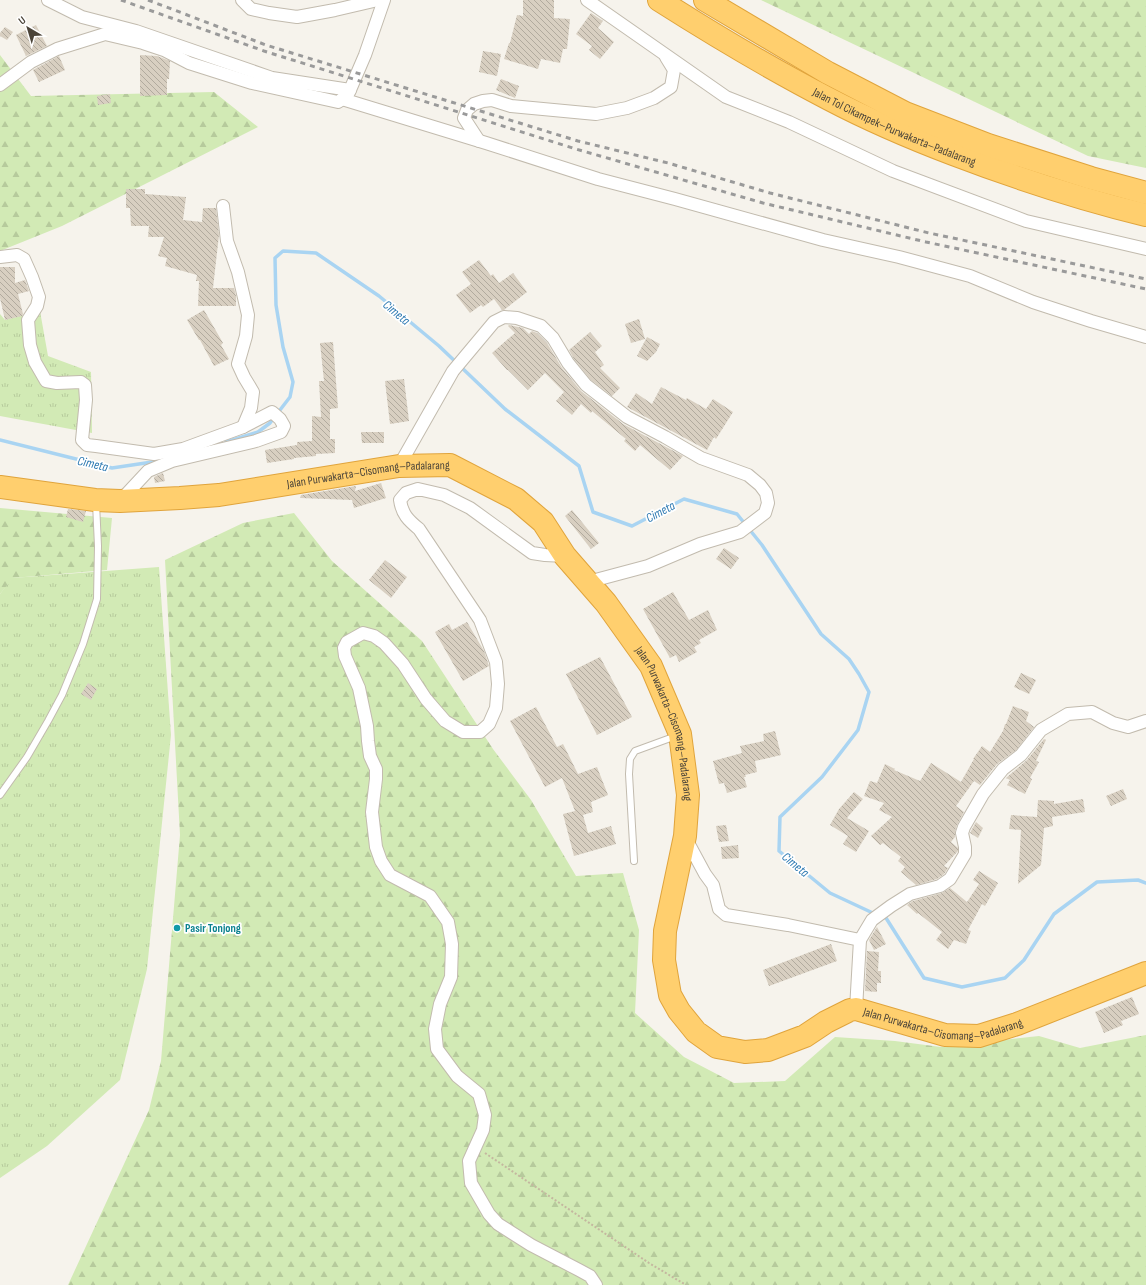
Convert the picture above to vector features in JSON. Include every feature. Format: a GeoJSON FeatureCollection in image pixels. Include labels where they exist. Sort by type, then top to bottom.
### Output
{"type":"FeatureCollection","features":[{"type":"Feature","properties":{"kind":"highway","name":"Jalan Tol Cikampek–Purwakarta–Padalarang"},"geometry":{"type":"LineString","coordinates":[[659,0],[716,36],[830,100],[909,137],[1014,176],[1105,205],[1146,215]]}},
{"type":"Feature","properties":{"kind":"highway","name":"Jalan Tol Cikampek–Purwakarta–Padalarang"},"geometry":{"type":"LineString","coordinates":[[705,0],[828,73],[906,113],[988,145],[1091,178],[1146,193]]}},
{"type":"Feature","properties":{"kind":"highway","name":"Jalan Purwakarta–Cisomang–Padalarang"},"geometry":{"type":"LineString","coordinates":[[0,487],[96,500],[120,501],[219,495],[399,466],[450,465],[516,499],[543,522],[566,556],[606,603],[651,666],[680,734],[688,795],[685,836],[665,931],[664,960],[670,995],[679,1011],[696,1032],[717,1047],[745,1052],[768,1050],[805,1036],[826,1022],[850,1010],[856,1009],[945,1035],[980,1036],[1017,1024],[1146,973]]}},
{"type":"Feature","properties":{"kind":"street"},"geometry":{"type":"LineString","coordinates":[[48,0],[82,17],[136,32],[272,78],[346,95],[479,141],[598,179],[823,240],[899,257],[970,276],[1040,304],[1146,337]]}},
{"type":"Feature","properties":{"kind":"street"},"geometry":{"type":"LineString","coordinates":[[242,0],[251,9],[269,14],[296,17],[378,0]]}},
{"type":"Feature","properties":{"kind":"street"},"geometry":{"type":"LineString","coordinates":[[0,85],[37,58],[56,49],[105,34],[150,45],[164,50],[189,63],[252,84],[338,102],[346,95],[365,55],[384,0]]}},
{"type":"Feature","properties":{"kind":"street"},"geometry":{"type":"LineString","coordinates":[[587,0],[726,97],[789,122],[893,171],[1026,221],[1146,249]]}},
{"type":"Feature","properties":{"kind":"street"},"geometry":{"type":"LineString","coordinates":[[479,141],[464,118],[467,110],[474,104],[492,100],[512,106],[596,114],[627,108],[654,98],[671,87],[674,70],[665,54]]}},
{"type":"Feature","properties":{"kind":"street"},"geometry":{"type":"LineString","coordinates":[[223,206],[227,241],[238,272],[248,315],[246,336],[238,364],[253,392],[251,408],[243,427]]}},
{"type":"Feature","properties":{"kind":"street"},"geometry":{"type":"LineString","coordinates":[[0,257],[17,255],[24,258],[32,277],[39,297],[37,306],[28,320],[30,345],[40,371],[46,381],[57,383],[81,382],[85,384],[86,400],[82,440],[87,445],[154,454],[183,449],[276,416],[284,426],[281,432],[256,441],[172,461],[148,471],[120,501]]}},
{"type":"Feature","properties":{"kind":"street"},"geometry":{"type":"LineString","coordinates":[[399,466],[453,371],[494,322],[504,317],[517,318],[541,326],[553,338],[568,363],[586,385],[627,417],[666,437],[701,458],[726,466],[748,476],[760,485],[766,493],[768,503],[765,513],[740,532],[700,544],[648,566],[588,582]]}},
{"type":"Feature","properties":{"kind":"street"},"geometry":{"type":"LineString","coordinates":[[566,556],[532,553],[470,508],[444,495],[418,489],[406,493],[400,500],[401,508],[408,520],[419,529],[480,620],[496,662],[498,684],[496,708],[489,724],[480,732],[463,732],[445,721],[426,699],[403,664],[384,643],[374,636],[363,633],[347,642],[344,648],[345,656],[359,688],[367,726],[370,756],[376,769],[372,812],[376,847],[381,861],[390,875],[430,896],[448,922],[452,944],[451,977],[440,1004],[435,1030],[437,1049],[457,1076],[479,1094],[485,1115],[483,1130],[469,1161],[471,1183],[489,1214],[498,1224],[531,1245],[590,1276],[596,1285]]}},
{"type":"Feature","properties":{"kind":"street"},"geometry":{"type":"LineString","coordinates":[[856,1009],[860,940],[872,920],[910,894],[940,886],[950,879],[965,854],[962,833],[964,827],[983,794],[1003,770],[1030,746],[1041,730],[1068,714],[1092,712],[1113,723],[1128,727],[1146,721]]}},
{"type":"Feature","properties":{"kind":"street"},"geometry":{"type":"LineString","coordinates":[[685,836],[705,874],[713,885],[720,909],[726,915],[788,925],[860,940]]}},
{"type":"Feature","properties":{"kind":"lane"},"geometry":{"type":"LineString","coordinates":[[0,795],[27,757],[62,695],[82,644],[97,599],[98,546],[96,500]]}},
{"type":"Feature","properties":{"kind":"lane"},"geometry":{"type":"LineString","coordinates":[[634,861],[629,774],[630,759],[636,751],[680,734]]}},
{"type":"Feature","properties":{"kind":"path"},"geometry":{"type":"LineString","coordinates":[[475,1146],[650,1263],[686,1285]]}},
{"type":"Feature","properties":{"kind":"green space"},"geometry":{"type":"Polygon","coordinates":[[[761,0],[1146,0],[1146,168],[1088,156],[761,0]]]}},
{"type":"Feature","properties":{"kind":"green space"},"geometry":{"type":"Polygon","coordinates":[[[0,55],[31,96],[214,92],[258,127],[62,226],[0,251],[0,55]]]}},
{"type":"Feature","properties":{"kind":"green space"},"geometry":{"type":"Polygon","coordinates":[[[40,311],[48,356],[91,372],[92,433],[0,416],[0,314],[5,320],[40,311]]]}},
{"type":"Feature","properties":{"kind":"green space"},"geometry":{"type":"Polygon","coordinates":[[[0,508],[112,518],[107,570],[13,578],[0,594],[0,508]]]}},
{"type":"Feature","properties":{"kind":"green space"},"geometry":{"type":"Polygon","coordinates":[[[294,513],[332,561],[422,641],[493,749],[531,800],[576,876],[623,873],[639,930],[635,1013],[684,1057],[734,1083],[785,1081],[835,1037],[895,1041],[941,1047],[1039,1036],[1080,1048],[1146,1035],[1146,1285],[68,1285],[149,1110],[161,1061],[180,835],[165,560],[243,523],[294,513]]]}},
{"type":"Feature","properties":{"kind":"green space"},"geometry":{"type":"Polygon","coordinates":[[[159,567],[171,735],[147,969],[120,1080],[47,1146],[0,1178],[0,594],[12,578],[159,567]]]}},
{"type":"Feature","properties":{"kind":"building"},"geometry":{"type":"Polygon","coordinates":[[[523,0],[554,0],[554,18],[570,19],[567,49],[563,49],[560,63],[541,59],[538,69],[504,59],[510,43],[517,15],[523,16],[523,0]]]}},
{"type":"Feature","properties":{"kind":"building"},"geometry":{"type":"Polygon","coordinates":[[[591,13],[603,21],[598,28],[614,42],[600,59],[589,50],[592,46],[576,34],[591,13]]]}},
{"type":"Feature","properties":{"kind":"building"},"geometry":{"type":"Polygon","coordinates":[[[36,25],[47,46],[26,56],[16,35],[36,25]]]}},
{"type":"Feature","properties":{"kind":"building"},"geometry":{"type":"Polygon","coordinates":[[[5,27],[13,32],[7,40],[0,36],[0,33],[5,27]]]}},
{"type":"Feature","properties":{"kind":"building"},"geometry":{"type":"Polygon","coordinates":[[[483,51],[501,54],[497,76],[479,72],[483,51]]]}},
{"type":"Feature","properties":{"kind":"building"},"geometry":{"type":"Polygon","coordinates":[[[140,55],[157,56],[170,61],[169,79],[167,79],[167,95],[140,96],[140,55]]]}},
{"type":"Feature","properties":{"kind":"building"},"geometry":{"type":"Polygon","coordinates":[[[59,56],[65,70],[39,82],[33,70],[59,56]]]}},
{"type":"Feature","properties":{"kind":"building"},"geometry":{"type":"Polygon","coordinates":[[[501,79],[519,86],[515,98],[496,90],[501,79]]]}},
{"type":"Feature","properties":{"kind":"building"},"geometry":{"type":"Polygon","coordinates":[[[110,94],[111,103],[98,105],[97,96],[110,94]]]}},
{"type":"Feature","properties":{"kind":"building"},"geometry":{"type":"Polygon","coordinates":[[[126,189],[145,189],[145,194],[186,197],[183,220],[202,222],[203,208],[216,208],[219,235],[213,288],[234,288],[236,306],[198,306],[199,281],[196,281],[197,275],[165,266],[167,258],[158,256],[164,237],[148,237],[149,226],[131,226],[130,208],[126,208],[126,189]]]}},
{"type":"Feature","properties":{"kind":"building"},"geometry":{"type":"Polygon","coordinates":[[[479,260],[491,276],[493,274],[499,283],[513,273],[527,292],[504,310],[502,310],[494,299],[483,307],[481,305],[470,313],[456,295],[471,284],[462,272],[479,260]]]}},
{"type":"Feature","properties":{"kind":"building"},"geometry":{"type":"Polygon","coordinates":[[[0,267],[15,267],[15,283],[25,280],[29,291],[18,294],[23,314],[22,316],[5,320],[0,298],[0,267]]]}},
{"type":"Feature","properties":{"kind":"building"},"geometry":{"type":"Polygon","coordinates":[[[204,310],[223,343],[221,345],[229,359],[214,366],[187,320],[204,310]]]}},
{"type":"Feature","properties":{"kind":"building"},"geometry":{"type":"Polygon","coordinates":[[[639,319],[645,339],[631,343],[625,324],[639,319]]]}},
{"type":"Feature","properties":{"kind":"building"},"geometry":{"type":"Polygon","coordinates":[[[508,326],[523,328],[529,334],[532,331],[537,333],[547,343],[562,368],[581,391],[623,424],[683,456],[670,470],[640,445],[635,451],[624,441],[626,439],[592,411],[591,413],[581,404],[572,415],[556,401],[564,392],[545,373],[528,390],[492,353],[515,333],[508,326]]]}},
{"type":"Feature","properties":{"kind":"building"},"geometry":{"type":"Polygon","coordinates":[[[590,332],[602,346],[595,352],[604,365],[600,368],[620,388],[612,396],[591,380],[574,359],[569,350],[590,332]]]}},
{"type":"Feature","properties":{"kind":"building"},"geometry":{"type":"Polygon","coordinates":[[[647,337],[660,344],[656,352],[647,361],[637,356],[647,337]]]}},
{"type":"Feature","properties":{"kind":"building"},"geometry":{"type":"Polygon","coordinates":[[[333,342],[338,408],[330,409],[330,439],[335,439],[335,453],[316,454],[316,456],[267,463],[265,450],[297,445],[297,442],[312,441],[312,416],[321,417],[319,381],[324,381],[320,343],[333,342]]]}},
{"type":"Feature","properties":{"kind":"building"},"geometry":{"type":"Polygon","coordinates":[[[404,379],[409,421],[390,424],[385,381],[404,379]]]}},
{"type":"Feature","properties":{"kind":"building"},"geometry":{"type":"Polygon","coordinates":[[[661,387],[686,400],[687,398],[706,409],[713,399],[733,412],[716,439],[714,437],[707,450],[627,407],[636,393],[652,404],[661,387]]]}},
{"type":"Feature","properties":{"kind":"building"},"geometry":{"type":"Polygon","coordinates":[[[361,432],[384,432],[384,443],[362,443],[361,432]]]}},
{"type":"Feature","properties":{"kind":"building"},"geometry":{"type":"Polygon","coordinates":[[[163,473],[165,481],[155,483],[154,477],[163,473]]]}},
{"type":"Feature","properties":{"kind":"building"},"geometry":{"type":"Polygon","coordinates":[[[381,483],[386,498],[354,508],[352,500],[300,498],[301,495],[356,486],[355,491],[381,483]]]}},
{"type":"Feature","properties":{"kind":"building"},"geometry":{"type":"Polygon","coordinates":[[[68,509],[86,511],[83,522],[66,517],[68,509]]]}},
{"type":"Feature","properties":{"kind":"building"},"geometry":{"type":"Polygon","coordinates":[[[572,510],[599,543],[591,549],[565,516],[572,510]]]}},
{"type":"Feature","properties":{"kind":"building"},"geometry":{"type":"Polygon","coordinates":[[[724,548],[739,558],[731,569],[716,559],[724,548]]]}},
{"type":"Feature","properties":{"kind":"building"},"geometry":{"type":"Polygon","coordinates":[[[385,560],[407,577],[391,598],[369,580],[385,560]]]}},
{"type":"Feature","properties":{"kind":"building"},"geometry":{"type":"Polygon","coordinates":[[[673,592],[689,620],[708,610],[717,630],[699,640],[701,643],[694,647],[697,652],[679,662],[676,655],[670,658],[643,609],[673,592]]]}},
{"type":"Feature","properties":{"kind":"building"},"geometry":{"type":"Polygon","coordinates":[[[467,622],[484,651],[489,666],[463,681],[435,632],[449,624],[452,630],[467,622]]]}},
{"type":"Feature","properties":{"kind":"building"},"geometry":{"type":"Polygon","coordinates":[[[600,657],[632,717],[597,735],[566,674],[600,657]]]}},
{"type":"Feature","properties":{"kind":"building"},"geometry":{"type":"Polygon","coordinates":[[[1021,673],[1036,680],[1029,694],[1014,687],[1021,673]]]}},
{"type":"Feature","properties":{"kind":"building"},"geometry":{"type":"Polygon","coordinates":[[[88,683],[97,689],[91,700],[81,694],[88,683]]]}},
{"type":"Feature","properties":{"kind":"building"},"geometry":{"type":"Polygon","coordinates":[[[1013,706],[1029,712],[1026,721],[1034,727],[1016,750],[997,764],[980,785],[974,781],[956,806],[964,812],[957,825],[955,837],[951,842],[958,848],[958,851],[944,866],[948,868],[944,874],[937,879],[916,885],[901,872],[905,867],[898,861],[901,857],[883,843],[880,845],[871,836],[892,817],[879,810],[884,803],[864,796],[870,781],[877,783],[885,764],[895,769],[894,770],[920,781],[931,763],[961,782],[973,759],[982,746],[990,752],[1003,731],[1013,706]]]}},
{"type":"Feature","properties":{"kind":"building"},"geometry":{"type":"Polygon","coordinates":[[[536,707],[557,747],[563,744],[578,774],[597,767],[608,795],[591,802],[593,812],[583,815],[588,833],[611,826],[616,844],[574,856],[563,814],[575,811],[562,778],[545,787],[510,721],[536,707]]]}},
{"type":"Feature","properties":{"kind":"building"},"geometry":{"type":"Polygon","coordinates":[[[775,731],[781,755],[755,761],[757,772],[745,775],[746,777],[744,777],[747,787],[727,793],[724,783],[719,784],[713,761],[742,753],[740,746],[764,741],[763,734],[775,731]]]}},
{"type":"Feature","properties":{"kind":"building"},"geometry":{"type":"Polygon","coordinates":[[[1044,739],[1046,740],[1036,761],[1039,762],[1030,778],[1032,779],[1025,794],[1007,785],[1010,780],[1006,778],[1027,760],[1044,739]]]}},
{"type":"Feature","properties":{"kind":"building"},"geometry":{"type":"Polygon","coordinates":[[[1123,789],[1127,799],[1111,806],[1106,796],[1123,789]]]}},
{"type":"Feature","properties":{"kind":"building"},"geometry":{"type":"Polygon","coordinates":[[[854,792],[863,799],[847,818],[869,831],[856,852],[843,844],[848,836],[830,825],[839,809],[854,792]]]}},
{"type":"Feature","properties":{"kind":"building"},"geometry":{"type":"Polygon","coordinates":[[[1083,799],[1085,812],[1052,817],[1053,826],[1044,828],[1041,865],[1018,884],[1021,830],[1009,829],[1011,815],[1037,817],[1038,800],[1054,801],[1054,804],[1083,799]]]}},
{"type":"Feature","properties":{"kind":"building"},"geometry":{"type":"Polygon","coordinates":[[[976,822],[983,828],[978,838],[970,833],[976,822]]]}},
{"type":"Feature","properties":{"kind":"building"},"geometry":{"type":"Polygon","coordinates":[[[726,825],[729,841],[719,842],[716,826],[726,825]]]}},
{"type":"Feature","properties":{"kind":"building"},"geometry":{"type":"Polygon","coordinates":[[[738,845],[739,858],[722,859],[721,847],[738,845]]]}},
{"type":"Feature","properties":{"kind":"building"},"geometry":{"type":"Polygon","coordinates":[[[979,871],[998,883],[985,906],[982,904],[968,930],[971,931],[966,944],[954,940],[948,949],[936,940],[942,932],[907,905],[913,901],[942,893],[950,888],[967,902],[979,884],[973,880],[979,871]]]}},
{"type":"Feature","properties":{"kind":"building"},"geometry":{"type":"Polygon","coordinates":[[[877,927],[886,944],[874,950],[869,940],[877,927]]]}},
{"type":"Feature","properties":{"kind":"building"},"geometry":{"type":"Polygon","coordinates":[[[831,944],[837,961],[769,986],[763,970],[831,944]]]}},
{"type":"Feature","properties":{"kind":"building"},"geometry":{"type":"Polygon","coordinates":[[[867,951],[879,952],[878,971],[881,971],[881,983],[877,983],[877,992],[865,991],[867,951]]]}},
{"type":"Feature","properties":{"kind":"building"},"geometry":{"type":"Polygon","coordinates":[[[1132,997],[1139,1014],[1121,1021],[1123,1025],[1104,1033],[1095,1012],[1132,997]]]}},
{"type":"Feature","properties":{"kind":"waterway","name":"Cimeta"},"geometry":{"type":"LineString","coordinates":[[226,442],[258,432],[270,423],[290,397],[293,382],[283,347],[276,305],[275,258],[283,251],[316,253],[379,296],[439,346],[505,409],[579,466],[593,512],[632,526],[684,499],[737,514],[762,545],[821,634],[849,659],[869,692],[858,730],[822,777],[780,817],[779,851],[830,893],[875,914]]}},
{"type":"Feature","properties":{"kind":"waterway","name":"Cimeta"},"geometry":{"type":"LineString","coordinates":[[0,440],[112,468],[159,461]]}},
{"type":"Feature","properties":{"kind":"waterway","name":"Cimeta"},"geometry":{"type":"LineString","coordinates":[[881,916],[886,918],[924,978],[962,987],[1005,978],[1024,960],[1054,914],[1097,882],[1138,880],[1146,883]]}},
{"type":"Feature","properties":{"kind":"railway"},"geometry":{"type":"LineString","coordinates":[[121,0],[264,51],[576,149],[763,203],[926,242],[1146,289]]}},
{"type":"Feature","properties":{"kind":"railway"},"geometry":{"type":"LineString","coordinates":[[148,0],[266,45],[578,141],[668,163],[770,193],[929,233],[1146,279]]}},
{"type":"Feature","properties":{"kind":"place","name":"Pasir Tonjong"},"geometry":{"type":"Point","coordinates":[177,928]}}]}
